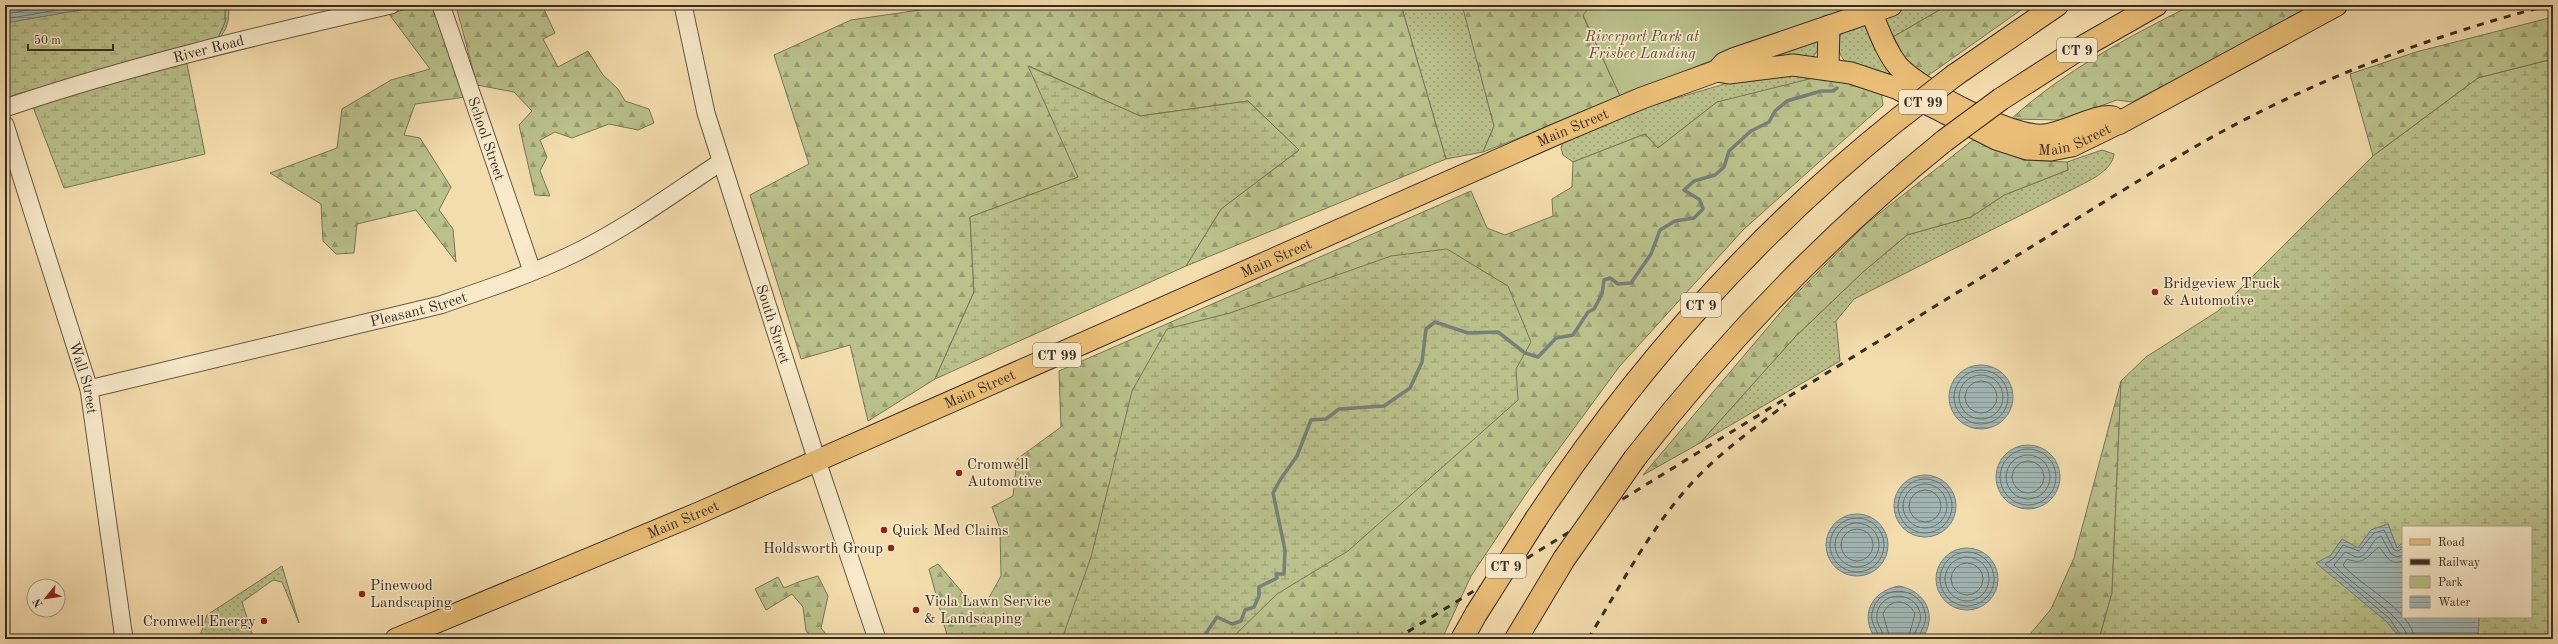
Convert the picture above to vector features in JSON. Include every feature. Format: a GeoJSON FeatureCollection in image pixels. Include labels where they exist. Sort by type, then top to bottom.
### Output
{"type":"FeatureCollection","features":[{"type":"Feature","properties":{"kind":"highway","name":"CT 9"},"geometry":{"type":"LineString","coordinates":[[1462,639],[1476,614],[1536,519],[1606,418],[1696,310],[1800,203],[1897,120],[1955,75],[2057,5]]}},
{"type":"Feature","properties":{"kind":"highway","name":"CT 9"},"geometry":{"type":"LineString","coordinates":[[1516,639],[1564,559],[1635,458],[1715,361],[1779,291],[1850,222],[1944,141],[2001,99],[2079,49],[2156,5]]}},
{"type":"Feature","properties":{"kind":"highway"},"geometry":{"type":"LineString","coordinates":[[2119,123],[2336,5]]}},
{"type":"Feature","properties":{"kind":"main road","name":"Main Street"},"geometry":{"type":"LineString","coordinates":[[396,639],[632,542],[1552,136],[1642,98],[1717,71],[1724,63],[1733,59],[1881,8],[1890,54],[1909,76],[1995,123],[2018,132],[2039,135],[2066,131],[2104,116],[2113,117],[2119,123],[2088,140],[2067,147],[2042,150],[2020,148],[1991,137],[1890,86],[1863,76],[1828,68],[1788,65],[1729,73],[1717,71]]}},
{"type":"Feature","properties":{"kind":"main road"},"geometry":{"type":"LineString","coordinates":[[1828,68],[1829,26]]}},
{"type":"Feature","properties":{"kind":"street","name":"River Road"},"geometry":{"type":"LineString","coordinates":[[5,108],[97,78],[171,57],[391,5]]}},
{"type":"Feature","properties":{"kind":"street","name":"School Street"},"geometry":{"type":"LineString","coordinates":[[441,5],[532,271]]}},
{"type":"Feature","properties":{"kind":"street","name":"South Street"},"geometry":{"type":"LineString","coordinates":[[683,5],[706,112],[721,162],[817,461],[877,639]]}},
{"type":"Feature","properties":{"kind":"street","name":"Wall Street"},"geometry":{"type":"LineString","coordinates":[[5,125],[89,389],[124,639]]}},
{"type":"Feature","properties":{"kind":"street","name":"Pleasant Street"},"geometry":{"type":"LineString","coordinates":[[89,389],[440,305],[571,255],[610,234],[721,162]]}},
{"type":"Feature","properties":{"kind":"green space"},"geometry":{"type":"Polygon","coordinates":[[[108,5],[225,5],[225,22],[217,40],[184,49],[205,154],[64,188],[27,91],[5,98],[5,23],[108,5]]]}},
{"type":"Feature","properties":{"kind":"green space"},"geometry":{"type":"Polygon","coordinates":[[[225,5],[229,5],[227,24],[224,32],[217,40],[225,22],[225,5]]]}},
{"type":"Feature","properties":{"kind":"green space"},"geometry":{"type":"Polygon","coordinates":[[[421,5],[432,5],[466,97],[415,104],[404,135],[420,138],[451,187],[439,210],[453,229],[456,262],[416,210],[357,224],[354,253],[336,254],[323,241],[321,204],[270,173],[337,148],[342,109],[391,80],[430,69],[389,14],[421,5]]]}},
{"type":"Feature","properties":{"kind":"green space"},"geometry":{"type":"Polygon","coordinates":[[[542,5],[555,33],[543,39],[558,67],[588,51],[603,75],[618,89],[625,101],[649,109],[654,123],[638,130],[609,124],[572,138],[555,132],[540,140],[547,157],[540,171],[550,196],[535,195],[519,125],[532,111],[514,92],[477,85],[456,6],[542,5]]]}},
{"type":"Feature","properties":{"kind":"green space"},"geometry":{"type":"Polygon","coordinates":[[[954,5],[1401,5],[1446,159],[1186,266],[1221,209],[1299,150],[1248,101],[1140,116],[1029,66],[1079,177],[970,217],[974,292],[935,379],[868,421],[850,345],[801,359],[750,195],[809,164],[774,55],[851,20],[954,5]]]}},
{"type":"Feature","properties":{"kind":"green space"},"geometry":{"type":"Polygon","coordinates":[[[1401,5],[1463,6],[1494,126],[1483,152],[1446,159],[1401,5]]]}},
{"type":"Feature","properties":{"kind":"green space"},"geometry":{"type":"Polygon","coordinates":[[[1462,5],[1591,5],[1583,16],[1621,98],[1483,152],[1494,126],[1462,5]]]}},
{"type":"Feature","properties":{"kind":"green space","name":"Riverport Park at Frisbee Landing"},"geometry":{"type":"Polygon","coordinates":[[[1591,5],[1862,5],[1740,49],[1621,98],[1583,15],[1591,5]]]}},
{"type":"Feature","properties":{"kind":"green space"},"geometry":{"type":"Polygon","coordinates":[[[1899,5],[1948,5],[1893,37],[1906,64],[1881,13],[1899,5]]]}},
{"type":"Feature","properties":{"kind":"green space"},"geometry":{"type":"Polygon","coordinates":[[[1948,5],[2028,5],[1926,77],[1906,62],[1893,37],[1948,5]]]}},
{"type":"Feature","properties":{"kind":"green space"},"geometry":{"type":"Polygon","coordinates":[[[2192,5],[2316,5],[2132,102],[2117,100],[2062,120],[2011,119],[2053,85],[2097,56],[2192,5]]]}},
{"type":"Feature","properties":{"kind":"green space"},"geometry":{"type":"Polygon","coordinates":[[[2553,17],[2553,59],[2478,78],[2373,156],[2350,74],[2416,52],[2553,17]]]}},
{"type":"Feature","properties":{"kind":"green space"},"geometry":{"type":"Polygon","coordinates":[[[1866,24],[1913,88],[1846,63],[1838,47],[1840,35],[1843,31],[1866,24]]]}},
{"type":"Feature","properties":{"kind":"green space"},"geometry":{"type":"Polygon","coordinates":[[[1818,37],[1820,47],[1813,57],[1733,63],[1818,37]]]}},
{"type":"Feature","properties":{"kind":"green space"},"geometry":{"type":"Polygon","coordinates":[[[2553,59],[2553,639],[2478,639],[2479,618],[2532,618],[2532,526],[2402,526],[2402,543],[2397,548],[2388,524],[2371,530],[2358,548],[2342,539],[2331,555],[2401,639],[2099,639],[2112,593],[2121,381],[2146,357],[2218,311],[2373,156],[2478,78],[2553,59]]]}},
{"type":"Feature","properties":{"kind":"green space"},"geometry":{"type":"Polygon","coordinates":[[[1028,66],[1140,116],[1248,101],[1299,150],[1221,209],[1186,266],[935,379],[974,292],[970,217],[1078,177],[1028,66]]]}},
{"type":"Feature","properties":{"kind":"green space"},"geometry":{"type":"Polygon","coordinates":[[[1780,74],[1827,76],[1825,81],[1717,102],[1658,148],[1645,134],[1573,162],[1563,155],[1561,148],[1563,141],[1650,106],[1731,82],[1780,74]]]}},
{"type":"Feature","properties":{"kind":"green space"},"geometry":{"type":"Polygon","coordinates":[[[1827,76],[1881,91],[1883,105],[1743,230],[1619,367],[1528,491],[1471,576],[1442,639],[948,639],[929,569],[938,564],[974,606],[986,603],[1001,576],[1000,529],[992,507],[1013,496],[1017,459],[1061,427],[1059,371],[1471,191],[1487,228],[1505,235],[1553,216],[1552,199],[1572,187],[1573,162],[1645,134],[1658,148],[1717,102],[1813,78],[1825,81],[1827,76]]]}},
{"type":"Feature","properties":{"kind":"green space"},"geometry":{"type":"Polygon","coordinates":[[[1973,140],[2024,160],[2067,162],[2068,170],[2004,195],[1971,217],[1907,235],[1863,272],[1795,337],[1700,443],[1643,475],[1796,294],[1866,224],[1973,140]]]}},
{"type":"Feature","properties":{"kind":"green space"},"geometry":{"type":"Polygon","coordinates":[[[2102,150],[2114,154],[2112,160],[2109,166],[2091,180],[1854,299],[1836,321],[1840,361],[1700,443],[1795,337],[1863,272],[1907,235],[1971,217],[2004,195],[2068,170],[2067,162],[2102,150]]]}},
{"type":"Feature","properties":{"kind":"green space"},"geometry":{"type":"Polygon","coordinates":[[[1447,249],[1508,286],[1531,342],[1516,369],[1518,400],[1348,551],[1277,594],[1231,639],[1062,639],[1091,557],[1132,391],[1167,329],[1230,313],[1391,256],[1447,249]]]}},
{"type":"Feature","properties":{"kind":"green space"},"geometry":{"type":"Polygon","coordinates":[[[2121,381],[2112,593],[2099,639],[2026,639],[2051,609],[2074,558],[2121,381]]]}},
{"type":"Feature","properties":{"kind":"green space"},"geometry":{"type":"Polygon","coordinates":[[[282,566],[299,623],[282,582],[273,580],[242,602],[254,639],[199,639],[207,615],[282,566]]]}},
{"type":"Feature","properties":{"kind":"green space"},"geometry":{"type":"Polygon","coordinates":[[[818,576],[828,596],[821,628],[830,639],[813,639],[806,631],[803,607],[792,594],[766,610],[755,589],[778,577],[784,588],[818,576]]]}},
{"type":"Feature","properties":{"kind":"water"},"geometry":{"type":"Polygon","coordinates":[[[5,5],[108,5],[5,23],[5,5]]]}},
{"type":"Feature","properties":{"kind":"water"},"geometry":{"type":"Polygon","coordinates":[[[1981,365],[1999,371],[2007,379],[2013,397],[2007,415],[1999,423],[1981,429],[1963,423],[1955,415],[1949,397],[1955,379],[1963,371],[1981,365]]]}},
{"type":"Feature","properties":{"kind":"water"},"geometry":{"type":"Polygon","coordinates":[[[2028,445],[2046,451],[2054,459],[2060,477],[2054,495],[2046,503],[2028,509],[2010,503],[2002,495],[1996,477],[2002,459],[2010,451],[2028,445]]]}},
{"type":"Feature","properties":{"kind":"water"},"geometry":{"type":"Polygon","coordinates":[[[1925,475],[1937,477],[1947,484],[1954,494],[1956,506],[1954,518],[1947,528],[1937,535],[1925,537],[1913,535],[1903,528],[1896,518],[1894,506],[1896,494],[1903,484],[1913,477],[1925,475]]]}},
{"type":"Feature","properties":{"kind":"water"},"geometry":{"type":"Polygon","coordinates":[[[1857,514],[1869,516],[1879,523],[1886,533],[1888,545],[1886,557],[1879,567],[1869,574],[1857,576],[1845,574],[1835,567],[1828,557],[1826,545],[1828,533],[1835,523],[1845,516],[1857,514]]]}},
{"type":"Feature","properties":{"kind":"water"},"geometry":{"type":"Polygon","coordinates":[[[2388,524],[2397,548],[2402,543],[2402,618],[2479,618],[2478,639],[2401,639],[2387,622],[2316,563],[2331,555],[2342,539],[2358,548],[2371,530],[2388,524]]]}},
{"type":"Feature","properties":{"kind":"water"},"geometry":{"type":"Polygon","coordinates":[[[1967,548],[1979,550],[1989,557],[1996,567],[1998,579],[1996,591],[1989,601],[1979,608],[1967,610],[1955,608],[1945,601],[1938,591],[1936,579],[1938,567],[1945,557],[1955,550],[1967,548]]]}},
{"type":"Feature","properties":{"kind":"water"},"geometry":{"type":"Polygon","coordinates":[[[1899,586],[1916,593],[1927,606],[1929,622],[1927,630],[1922,639],[1876,639],[1868,622],[1868,613],[1871,606],[1881,593],[1899,586]]]}},
{"type":"Feature","properties":{"kind":"waterway"},"geometry":{"type":"LineString","coordinates":[[1202,639],[1217,617],[1232,624],[1241,621],[1245,610],[1254,607],[1259,596],[1259,587],[1277,578],[1276,574],[1284,574],[1285,550],[1273,493],[1280,480],[1297,456],[1311,420],[1326,419],[1339,409],[1384,406],[1410,388],[1422,362],[1426,329],[1435,322],[1468,333],[1498,332],[1525,353],[1538,357],[1556,338],[1573,335],[1588,312],[1594,309],[1602,294],[1604,280],[1610,278],[1618,284],[1631,283],[1651,254],[1660,230],[1675,221],[1694,218],[1703,209],[1700,200],[1684,190],[1694,181],[1715,175],[1724,167],[1729,151],[1751,131],[1769,122],[1775,111],[1787,101],[1821,91],[1833,91],[1837,88]]}},
{"type":"Feature","properties":{"kind":"railway"},"geometry":{"type":"LineString","coordinates":[[1396,639],[2182,154],[2225,130],[2303,91],[2383,58],[2466,29],[2550,5]]}},
{"type":"Feature","properties":{"kind":"railway"},"geometry":{"type":"LineString","coordinates":[[1588,639],[1648,540],[1691,484],[1713,462],[1786,404]]}},
{"type":"Feature","properties":{"kind":"place","name":"Bridgeview Truck & Automotive"},"geometry":{"type":"Point","coordinates":[2155,292]}},
{"type":"Feature","properties":{"kind":"place","name":"Cromwell Automotive"},"geometry":{"type":"Point","coordinates":[959,473]}},
{"type":"Feature","properties":{"kind":"place","name":"Quick Med Claims"},"geometry":{"type":"Point","coordinates":[884,530]}},
{"type":"Feature","properties":{"kind":"place","name":"Holdsworth Group"},"geometry":{"type":"Point","coordinates":[891,548]}},
{"type":"Feature","properties":{"kind":"place","name":"Pinewood Landscaping"},"geometry":{"type":"Point","coordinates":[362,594]}},
{"type":"Feature","properties":{"kind":"place","name":"Viola Lawn Service & Landscaping"},"geometry":{"type":"Point","coordinates":[916,610]}},
{"type":"Feature","properties":{"kind":"place","name":"Cromwell Energy"},"geometry":{"type":"Point","coordinates":[264,621]}}]}
